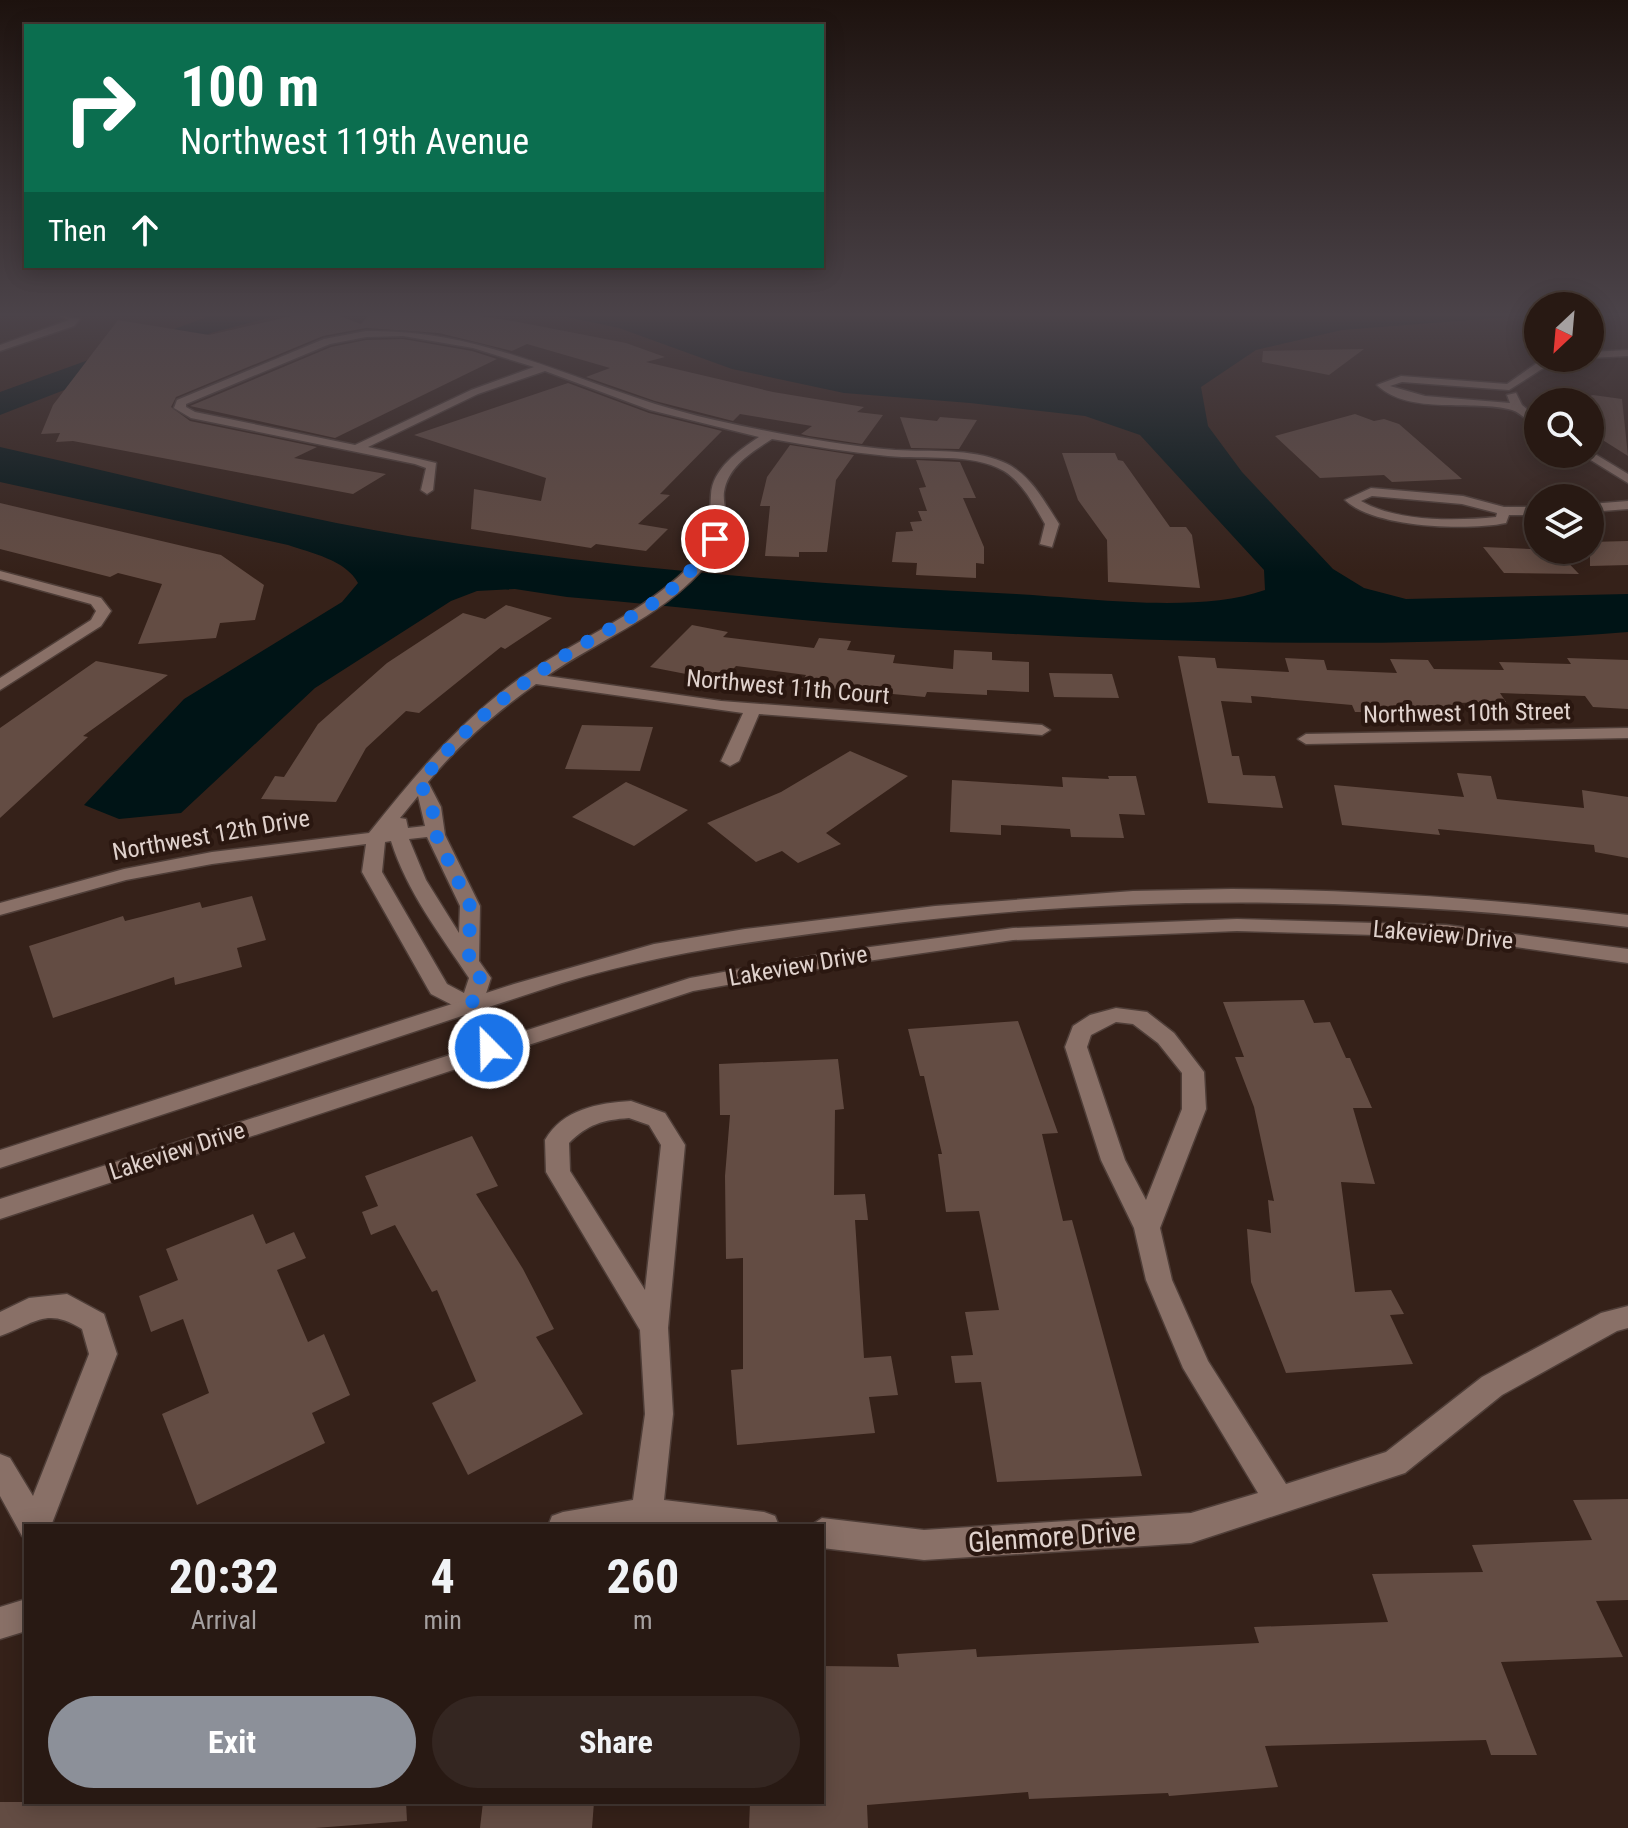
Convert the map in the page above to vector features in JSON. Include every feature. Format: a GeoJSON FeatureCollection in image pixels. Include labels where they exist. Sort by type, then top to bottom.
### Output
{"type":"FeatureCollection","features":[{"type":"Feature","properties":{"kind":"street"},"geometry":{"type":"LineString","coordinates":[[183,401],[180,408],[191,415],[432,466],[427,490]]}},
{"type":"Feature","properties":{"kind":"street"},"geometry":{"type":"LineString","coordinates":[[358,448],[452,401]]}},
{"type":"Feature","properties":{"kind":"street"},"geometry":{"type":"LineString","coordinates":[[640,401],[770,435],[903,454],[994,462],[1021,476],[1052,524],[1047,544]]}},
{"type":"Feature","properties":{"kind":"street"},"geometry":{"type":"LineString","coordinates":[[1457,401],[1517,407]]}},
{"type":"Feature","properties":{"kind":"street"},"geometry":{"type":"LineString","coordinates":[[1515,401],[1524,413]]}},
{"type":"Feature","properties":{"kind":"street"},"geometry":{"type":"LineString","coordinates":[[489,1048],[471,1006],[439,989],[372,872],[386,835],[446,749],[486,711],[579,647],[640,615],[699,564],[715,539],[719,512],[717,493],[727,470],[742,453],[770,435]]}},
{"type":"Feature","properties":{"kind":"street"},"geometry":{"type":"LineString","coordinates":[[1604,464],[1628,479]]}},
{"type":"Feature","properties":{"kind":"street"},"geometry":{"type":"LineString","coordinates":[[1504,511],[1501,520],[1483,523],[1377,514],[1351,500],[1371,492],[1463,500],[1504,511],[1524,511]]}},
{"type":"Feature","properties":{"kind":"street"},"geometry":{"type":"LineString","coordinates":[[1604,507],[1628,505]]}},
{"type":"Feature","properties":{"kind":"street"},"geometry":{"type":"LineString","coordinates":[[0,575],[96,601],[104,611],[96,623],[0,685]]}},
{"type":"Feature","properties":{"kind":"street","name":"Northwest 11th Court"},"geometry":{"type":"LineString","coordinates":[[531,678],[599,691],[753,709],[1042,730]]}},
{"type":"Feature","properties":{"kind":"street"},"geometry":{"type":"LineString","coordinates":[[730,761],[753,709]]}},
{"type":"Feature","properties":{"kind":"street","name":"Northwest 10th Street"},"geometry":{"type":"LineString","coordinates":[[1306,739],[1628,733]]}},
{"type":"Feature","properties":{"kind":"street"},"geometry":{"type":"LineString","coordinates":[[417,787],[432,807],[435,830],[470,906],[469,960]]}},
{"type":"Feature","properties":{"kind":"street","name":"Northwest 12th Drive"},"geometry":{"type":"LineString","coordinates":[[0,909],[139,872],[212,858],[435,830]]}},
{"type":"Feature","properties":{"kind":"street"},"geometry":{"type":"LineString","coordinates":[[386,835],[480,978],[471,1006]]}},
{"type":"Feature","properties":{"kind":"street","name":"Lakeview Drive"},"geometry":{"type":"LineString","coordinates":[[0,1159],[471,1006],[655,951],[916,913],[1053,900],[1150,895],[1286,896],[1443,903],[1628,921]]}},
{"type":"Feature","properties":{"kind":"street","name":"Lakeview Drive"},"geometry":{"type":"LineString","coordinates":[[0,1209],[690,985],[840,958],[1013,934],[1237,925],[1446,931],[1628,956]]}},
{"type":"Feature","properties":{"kind":"street"},"geometry":{"type":"LineString","coordinates":[[1147,1228],[1194,1109],[1193,1072],[1166,1038],[1139,1017],[1116,1015],[1098,1020],[1081,1031],[1076,1047],[1113,1160],[1147,1228],[1159,1280],[1197,1368],[1279,1500]]}},
{"type":"Feature","properties":{"kind":"street"},"geometry":{"type":"LineString","coordinates":[[647,1512],[659,1414],[654,1328],[673,1145],[657,1119],[631,1109],[604,1111],[576,1121],[557,1140],[558,1172],[654,1328]]}},
{"type":"Feature","properties":{"kind":"street"},"geometry":{"type":"LineString","coordinates":[[0,1325],[29,1309],[67,1305],[94,1322],[103,1354],[36,1524]]}},
{"type":"Feature","properties":{"kind":"street","name":"Glenmore Drive"},"geometry":{"type":"LineString","coordinates":[[824,1533],[924,1545],[1191,1528],[1395,1463],[1492,1386],[1611,1321],[1628,1317]]}},
{"type":"Feature","properties":{"kind":"street"},"geometry":{"type":"LineString","coordinates":[[0,1468],[34,1524]]}},
{"type":"Feature","properties":{"kind":"street"},"geometry":{"type":"LineString","coordinates":[[575,1524],[647,1512],[747,1524]]}},
{"type":"Feature","properties":{"kind":"street"},"geometry":{"type":"LineString","coordinates":[[0,1623],[24,1616]]}},
{"type":"Feature","properties":{"kind":"shaded area"},"geometry":{"type":"Polygon","coordinates":[[[0,401],[35,401],[0,415],[0,401]]]}},
{"type":"Feature","properties":{"kind":"shaded area"},"geometry":{"type":"Polygon","coordinates":[[[949,401],[1204,401],[1208,426],[1242,472],[1333,569],[1364,588],[1406,599],[1628,594],[1628,632],[1357,643],[1085,637],[820,621],[567,597],[515,589],[477,591],[451,601],[315,688],[181,813],[119,819],[84,805],[184,699],[342,602],[358,583],[337,563],[288,545],[0,482],[0,447],[357,527],[635,566],[863,586],[1142,602],[1208,601],[1265,590],[1264,570],[1140,435],[1085,416],[949,401]]]}},
{"type":"Feature","properties":{"kind":"building"},"geometry":{"type":"Polygon","coordinates":[[[56,401],[174,401],[171,407],[190,421],[317,447],[294,458],[386,474],[353,494],[73,441],[56,442],[60,433],[41,434],[56,401]]]}},
{"type":"Feature","properties":{"kind":"building"},"geometry":{"type":"Polygon","coordinates":[[[201,401],[410,401],[335,438],[190,406],[201,401]]]}},
{"type":"Feature","properties":{"kind":"building"},"geometry":{"type":"Polygon","coordinates":[[[514,401],[617,401],[649,413],[722,431],[660,494],[670,495],[638,524],[668,529],[646,551],[596,544],[591,548],[471,529],[474,489],[541,501],[546,478],[414,435],[514,401]]]}},
{"type":"Feature","properties":{"kind":"building"},"geometry":{"type":"Polygon","coordinates":[[[656,401],[829,401],[864,407],[857,412],[883,415],[862,444],[801,434],[812,426],[740,414],[733,421],[656,401]]]}},
{"type":"Feature","properties":{"kind":"building"},"geometry":{"type":"Polygon","coordinates":[[[1604,401],[1622,401],[1628,456],[1604,441],[1604,401]]]}},
{"type":"Feature","properties":{"kind":"building"},"geometry":{"type":"Polygon","coordinates":[[[1355,414],[1374,421],[1384,419],[1399,424],[1462,479],[1392,482],[1384,475],[1320,478],[1275,436],[1355,414]]]}},
{"type":"Feature","properties":{"kind":"building"},"geometry":{"type":"Polygon","coordinates":[[[900,417],[937,421],[940,417],[977,420],[959,449],[911,448],[900,417]]]}},
{"type":"Feature","properties":{"kind":"building"},"geometry":{"type":"Polygon","coordinates":[[[790,445],[854,455],[836,480],[827,552],[799,552],[799,557],[765,556],[770,506],[760,506],[767,477],[790,445]]]}},
{"type":"Feature","properties":{"kind":"building"},"geometry":{"type":"Polygon","coordinates":[[[1062,453],[1115,453],[1170,527],[1186,527],[1192,535],[1200,588],[1108,582],[1107,540],[1078,500],[1062,453]]]}},
{"type":"Feature","properties":{"kind":"building"},"geometry":{"type":"Polygon","coordinates":[[[916,460],[960,462],[976,498],[963,498],[984,547],[984,564],[976,563],[976,578],[916,575],[917,563],[892,562],[896,532],[913,531],[910,522],[922,521],[918,511],[927,511],[919,488],[926,487],[916,460]]]}},
{"type":"Feature","properties":{"kind":"building"},"geometry":{"type":"Polygon","coordinates":[[[0,503],[221,555],[264,585],[255,620],[220,623],[216,638],[138,644],[162,584],[118,573],[110,577],[0,549],[0,503]]]}},
{"type":"Feature","properties":{"kind":"building"},"geometry":{"type":"Polygon","coordinates":[[[1628,541],[1628,565],[1590,566],[1604,564],[1604,542],[1628,541]]]}},
{"type":"Feature","properties":{"kind":"building"},"geometry":{"type":"Polygon","coordinates":[[[1483,547],[1524,549],[1524,564],[1569,564],[1579,574],[1504,573],[1483,547]]]}},
{"type":"Feature","properties":{"kind":"building"},"geometry":{"type":"Polygon","coordinates":[[[506,605],[552,618],[505,649],[501,647],[419,713],[406,711],[366,748],[336,802],[261,799],[275,776],[284,777],[318,724],[387,663],[463,613],[485,619],[506,605]]]}},
{"type":"Feature","properties":{"kind":"building"},"geometry":{"type":"Polygon","coordinates":[[[692,625],[728,632],[723,637],[814,648],[819,638],[851,641],[847,650],[895,655],[893,663],[953,669],[954,650],[992,652],[992,660],[1029,662],[1029,692],[987,690],[987,695],[927,692],[925,697],[828,688],[826,692],[799,688],[806,675],[736,666],[722,681],[650,667],[692,625]]]}},
{"type":"Feature","properties":{"kind":"building"},"geometry":{"type":"Polygon","coordinates":[[[1178,656],[1215,658],[1217,668],[1289,672],[1285,658],[1324,660],[1327,670],[1397,673],[1390,659],[1428,660],[1434,669],[1504,670],[1499,662],[1571,664],[1567,658],[1628,660],[1628,709],[1593,707],[1585,696],[1500,693],[1506,702],[1453,703],[1459,713],[1355,712],[1352,705],[1251,696],[1252,703],[1221,701],[1232,756],[1239,756],[1243,775],[1275,776],[1283,808],[1208,803],[1178,656]]]}},
{"type":"Feature","properties":{"kind":"building"},"geometry":{"type":"Polygon","coordinates":[[[96,661],[168,675],[83,736],[88,737],[0,818],[0,728],[96,661]]]}},
{"type":"Feature","properties":{"kind":"building"},"geometry":{"type":"Polygon","coordinates":[[[1049,673],[1112,674],[1119,698],[1054,697],[1049,673]]]}},
{"type":"Feature","properties":{"kind":"building"},"geometry":{"type":"Polygon","coordinates":[[[582,725],[653,727],[640,771],[565,769],[582,725]]]}},
{"type":"Feature","properties":{"kind":"building"},"geometry":{"type":"Polygon","coordinates":[[[850,751],[908,776],[826,833],[841,844],[798,863],[782,851],[756,862],[707,823],[781,792],[850,751]]]}},
{"type":"Feature","properties":{"kind":"building"},"geometry":{"type":"Polygon","coordinates":[[[1457,773],[1491,776],[1497,799],[1584,808],[1582,790],[1628,797],[1628,858],[1595,852],[1594,845],[1438,829],[1440,835],[1342,825],[1334,785],[1464,797],[1457,773]]]}},
{"type":"Feature","properties":{"kind":"building"},"geometry":{"type":"Polygon","coordinates":[[[1108,776],[1136,776],[1145,815],[1119,814],[1124,838],[1071,837],[1070,829],[1001,825],[1001,835],[950,832],[952,780],[1063,787],[1062,777],[1109,779],[1108,776]]]}},
{"type":"Feature","properties":{"kind":"building"},"geometry":{"type":"Polygon","coordinates":[[[626,782],[688,810],[634,846],[572,817],[626,782]]]}},
{"type":"Feature","properties":{"kind":"building"},"geometry":{"type":"Polygon","coordinates":[[[252,896],[266,940],[237,948],[242,967],[175,985],[174,977],[53,1018],[29,946],[123,916],[125,921],[200,902],[202,908],[252,896]]]}},
{"type":"Feature","properties":{"kind":"building"},"geometry":{"type":"Polygon","coordinates":[[[1304,1000],[1314,1023],[1330,1022],[1372,1108],[1353,1108],[1375,1184],[1341,1182],[1355,1292],[1391,1290],[1404,1314],[1390,1315],[1413,1364],[1286,1373],[1251,1282],[1247,1229],[1271,1233],[1268,1200],[1274,1201],[1254,1107],[1235,1057],[1244,1057],[1223,1002],[1304,1000]]]}},
{"type":"Feature","properties":{"kind":"building"},"geometry":{"type":"Polygon","coordinates":[[[1018,1021],[1058,1133],[1042,1134],[1063,1221],[1072,1220],[1142,1476],[997,1482],[981,1382],[955,1383],[951,1356],[973,1355],[965,1312],[999,1310],[979,1211],[946,1212],[938,1154],[942,1154],[924,1076],[920,1076],[908,1029],[1018,1021]]]}},
{"type":"Feature","properties":{"kind":"building"},"geometry":{"type":"Polygon","coordinates":[[[838,1059],[844,1109],[835,1110],[834,1195],[865,1194],[868,1220],[855,1220],[864,1358],[891,1356],[898,1395],[869,1397],[875,1433],[737,1445],[731,1370],[743,1369],[743,1258],[726,1259],[725,1176],[730,1115],[720,1115],[719,1064],[838,1059]]]}},
{"type":"Feature","properties":{"kind":"building"},"geometry":{"type":"Polygon","coordinates":[[[472,1136],[498,1186],[476,1194],[523,1269],[554,1329],[536,1337],[583,1414],[468,1475],[432,1403],[476,1381],[437,1290],[432,1292],[395,1225],[371,1235],[362,1212],[378,1206],[365,1176],[472,1136]]]}},
{"type":"Feature","properties":{"kind":"building"},"geometry":{"type":"Polygon","coordinates":[[[253,1214],[266,1244],[294,1232],[306,1258],[277,1270],[308,1342],[324,1334],[350,1395],[312,1413],[325,1443],[197,1505],[162,1414],[209,1393],[183,1319],[151,1332],[139,1296],[178,1280],[166,1249],[253,1214]]]}},
{"type":"Feature","properties":{"kind":"building"},"geometry":{"type":"Polygon","coordinates":[[[1628,1499],[1628,1600],[1596,1601],[1623,1657],[1501,1662],[1537,1755],[1491,1755],[1486,1740],[1265,1746],[1278,1787],[1169,1796],[1168,1793],[1029,1799],[1028,1792],[867,1805],[868,1828],[749,1828],[750,1804],[824,1804],[824,1666],[899,1667],[897,1654],[976,1649],[977,1657],[1259,1643],[1254,1627],[1388,1622],[1372,1574],[1483,1572],[1472,1545],[1592,1540],[1573,1500],[1628,1499]]]}},
{"type":"Feature","properties":{"kind":"building"},"geometry":{"type":"Polygon","coordinates":[[[0,1802],[406,1804],[407,1821],[315,1828],[0,1828],[0,1802]]]}},
{"type":"Feature","properties":{"kind":"building"},"geometry":{"type":"Polygon","coordinates":[[[483,1804],[594,1804],[592,1828],[480,1828],[483,1804]]]}},
{"type":"Feature","properties":{"kind":"route"},"geometry":{"type":"LineString","coordinates":[[489,1048],[471,1006],[480,978],[469,960],[470,906],[436,835],[432,807],[420,783],[446,749],[486,711],[579,647],[640,615],[695,569],[715,539]]}}]}
